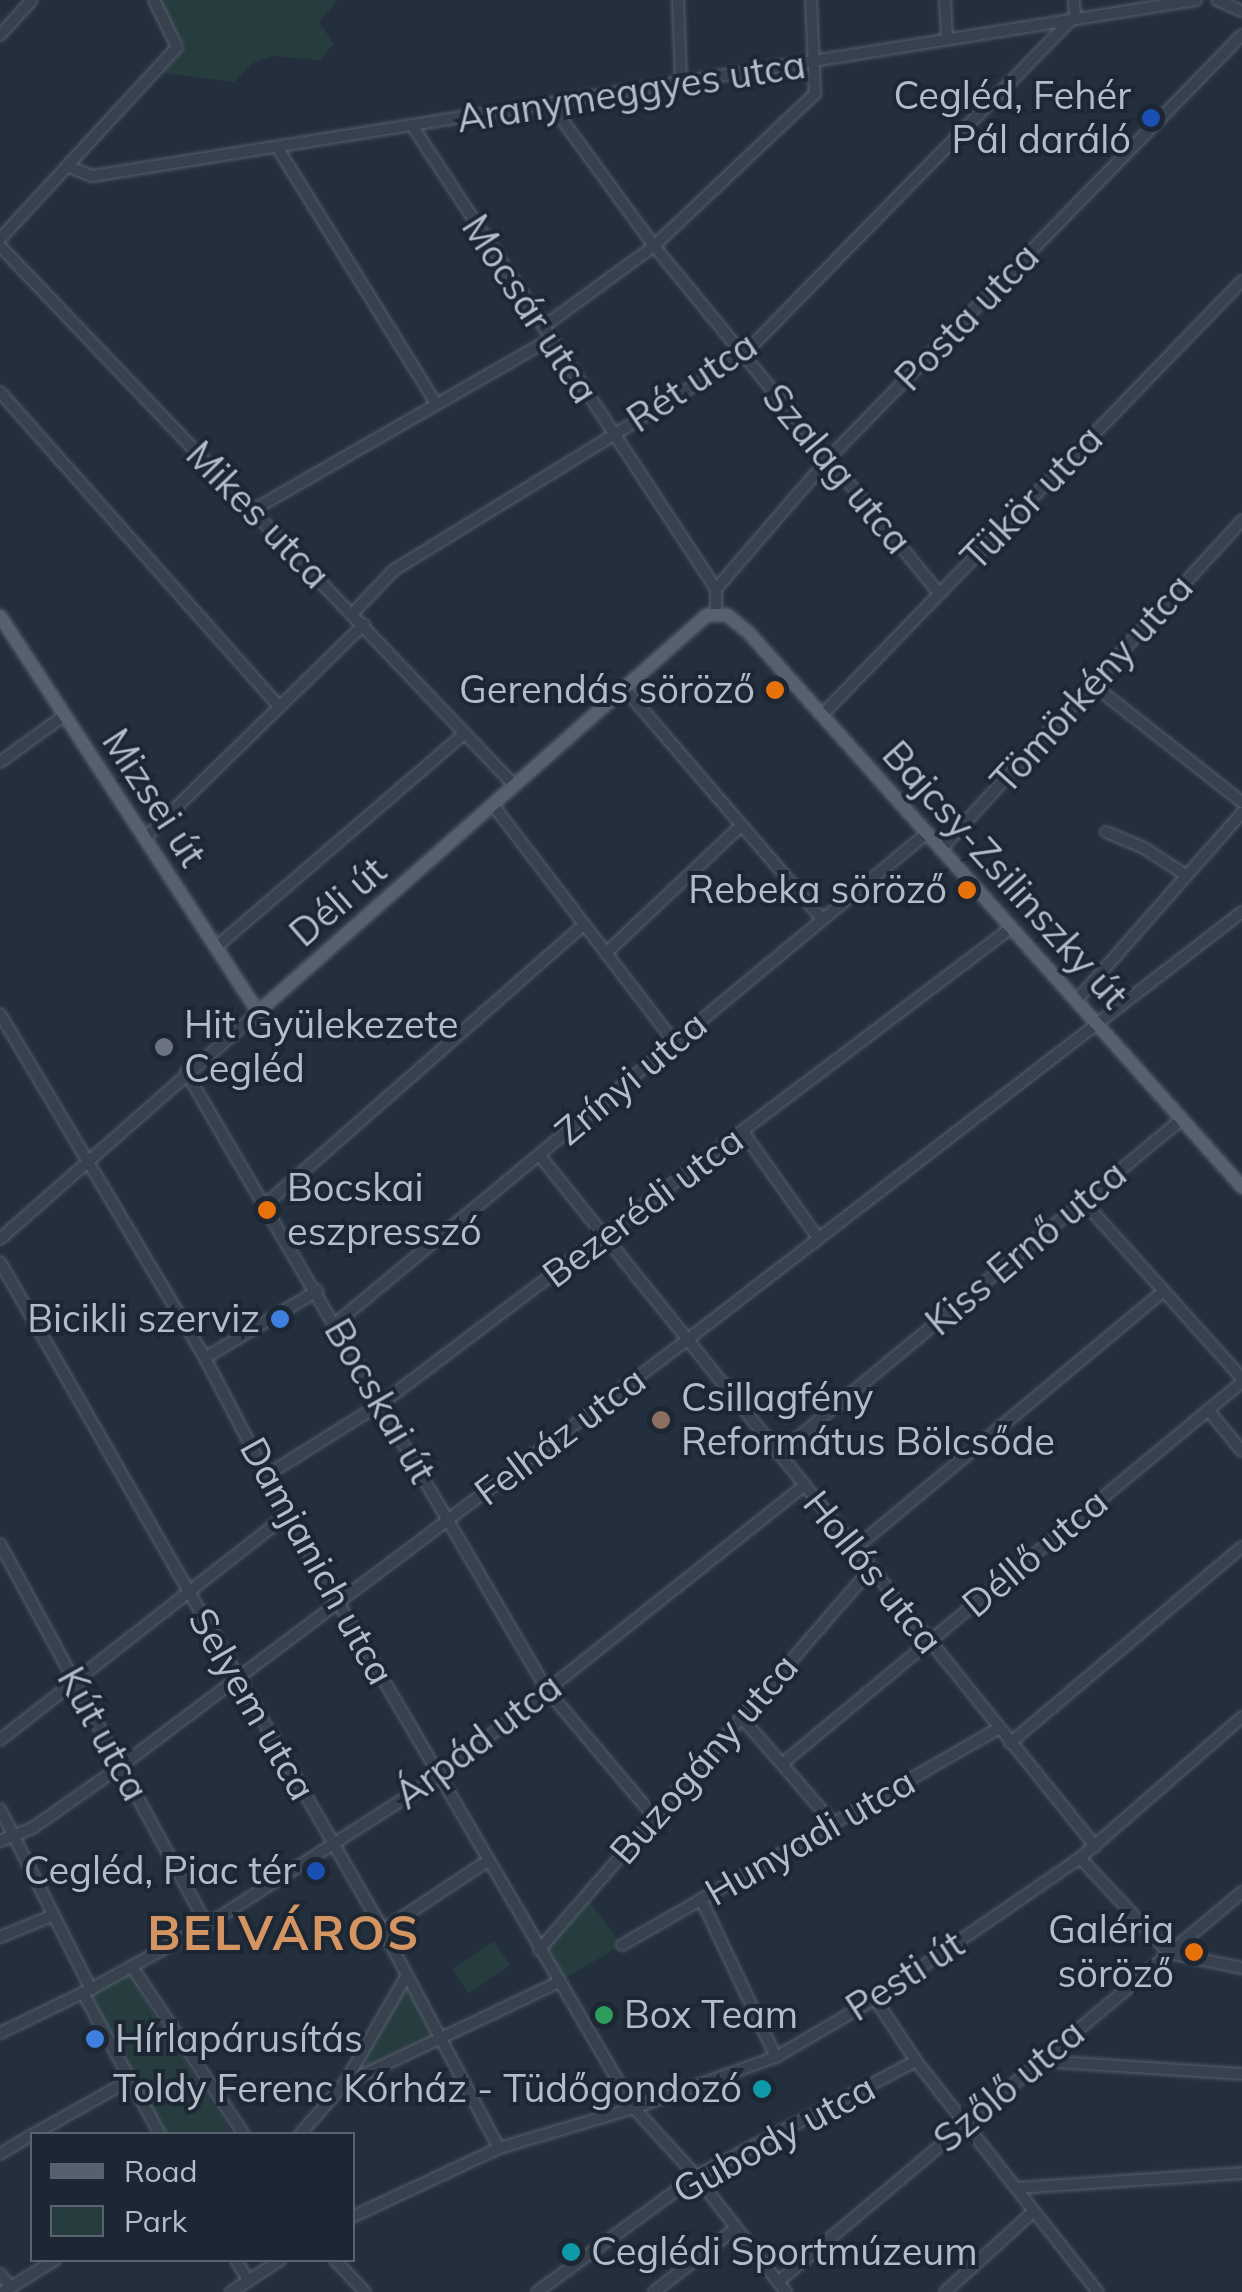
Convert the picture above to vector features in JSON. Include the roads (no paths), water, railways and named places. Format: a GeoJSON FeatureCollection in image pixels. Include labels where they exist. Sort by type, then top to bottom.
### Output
{"type":"FeatureCollection","features":[{"type":"Feature","properties":{"kind":"main road","name":"Déli út"},"geometry":{"type":"LineString","coordinates":[[258,1012],[706,615],[716,613]]}},
{"type":"Feature","properties":{"kind":"main road","name":"Bajcsy-Zsilinszky út"},"geometry":{"type":"LineString","coordinates":[[716,613],[728,615],[749,632],[1242,1187]]}},
{"type":"Feature","properties":{"kind":"main road","name":"Mizsei út"},"geometry":{"type":"LineString","coordinates":[[0,616],[258,1012]]}},
{"type":"Feature","properties":{"kind":"street"},"geometry":{"type":"LineString","coordinates":[[0,35],[32,0]]}},
{"type":"Feature","properties":{"kind":"street"},"geometry":{"type":"LineString","coordinates":[[0,242],[178,47],[154,0]]}},
{"type":"Feature","properties":{"kind":"street"},"geometry":{"type":"LineString","coordinates":[[678,0],[681,83]]}},
{"type":"Feature","properties":{"kind":"street"},"geometry":{"type":"LineString","coordinates":[[543,327],[654,246],[815,94],[811,0]]}},
{"type":"Feature","properties":{"kind":"street"},"geometry":{"type":"LineString","coordinates":[[945,0],[948,37]]}},
{"type":"Feature","properties":{"kind":"street"},"geometry":{"type":"LineString","coordinates":[[1074,0],[1075,16]]}},
{"type":"Feature","properties":{"kind":"street","name":"Aranymeggyes utca"},"geometry":{"type":"LineString","coordinates":[[67,166],[92,176],[376,128],[552,106],[1075,16],[1196,0]]}},
{"type":"Feature","properties":{"kind":"street"},"geometry":{"type":"LineString","coordinates":[[1217,0],[1242,11]]}},
{"type":"Feature","properties":{"kind":"street","name":"Rét utca"},"geometry":{"type":"LineString","coordinates":[[353,613],[394,570],[743,355],[1075,16]]}},
{"type":"Feature","properties":{"kind":"street","name":"Posta utca"},"geometry":{"type":"LineString","coordinates":[[716,590],[829,458],[1242,35]]}},
{"type":"Feature","properties":{"kind":"street","name":"Szalag utca"},"geometry":{"type":"LineString","coordinates":[[552,106],[654,246],[940,594]]}},
{"type":"Feature","properties":{"kind":"street","name":"Mocsár utca"},"geometry":{"type":"LineString","coordinates":[[413,126],[716,590]]}},
{"type":"Feature","properties":{"kind":"street"},"geometry":{"type":"LineString","coordinates":[[277,147],[435,402]]}},
{"type":"Feature","properties":{"kind":"street","name":"Mikes utca"},"geometry":{"type":"LineString","coordinates":[[0,242],[514,786]]}},
{"type":"Feature","properties":{"kind":"street","name":"Tükör utca"},"geometry":{"type":"LineString","coordinates":[[822,715],[1242,280]]}},
{"type":"Feature","properties":{"kind":"street"},"geometry":{"type":"LineString","coordinates":[[254,510],[550,339]]}},
{"type":"Feature","properties":{"kind":"street"},"geometry":{"type":"LineString","coordinates":[[0,392],[278,706]]}},
{"type":"Feature","properties":{"kind":"street","name":"Tömörkény utca"},"geometry":{"type":"LineString","coordinates":[[941,849],[1242,520]]}},
{"type":"Feature","properties":{"kind":"street"},"geometry":{"type":"LineString","coordinates":[[716,590],[716,613]]}},
{"type":"Feature","properties":{"kind":"street"},"geometry":{"type":"LineString","coordinates":[[145,838],[364,624]]}},
{"type":"Feature","properties":{"kind":"street"},"geometry":{"type":"LineString","coordinates":[[1092,684],[1242,802]]}},
{"type":"Feature","properties":{"kind":"street"},"geometry":{"type":"LineString","coordinates":[[624,688],[821,918]]}},
{"type":"Feature","properties":{"kind":"street"},"geometry":{"type":"LineString","coordinates":[[0,762],[65,715]]}},
{"type":"Feature","properties":{"kind":"street"},"geometry":{"type":"LineString","coordinates":[[215,948],[464,734]]}},
{"type":"Feature","properties":{"kind":"street"},"geometry":{"type":"LineString","coordinates":[[493,806],[674,1042]]}},
{"type":"Feature","properties":{"kind":"street"},"geometry":{"type":"LineString","coordinates":[[1076,1002],[1184,874],[1242,813]]}},
{"type":"Feature","properties":{"kind":"street"},"geometry":{"type":"LineString","coordinates":[[606,953],[741,826]]}},
{"type":"Feature","properties":{"kind":"street"},"geometry":{"type":"LineString","coordinates":[[1106,832],[1144,848],[1184,874]]}},
{"type":"Feature","properties":{"kind":"street","name":"Zrínyi utca"},"geometry":{"type":"LineString","coordinates":[[336,1323],[926,833]]}},
{"type":"Feature","properties":{"kind":"street","name":"Felház utca"},"geometry":{"type":"LineString","coordinates":[[0,1841],[14,1836],[120,1766],[449,1520],[1242,912]]}},
{"type":"Feature","properties":{"kind":"street"},"geometry":{"type":"LineString","coordinates":[[266,1204],[584,926]]}},
{"type":"Feature","properties":{"kind":"street","name":"Bezerédi utca"},"geometry":{"type":"LineString","coordinates":[[267,1475],[382,1403],[1011,928]]}},
{"type":"Feature","properties":{"kind":"street","name":"Déli út"},"geometry":{"type":"LineString","coordinates":[[0,1238],[258,1012]]}},
{"type":"Feature","properties":{"kind":"street","name":"Damjanich utca"},"geometry":{"type":"LineString","coordinates":[[0,1014],[204,1358],[287,1515],[486,1862],[634,2108],[696,2176],[782,2287]]}},
{"type":"Feature","properties":{"kind":"street","name":"Bocskai út"},"geometry":{"type":"LineString","coordinates":[[186,1072],[547,1690],[655,1818]]}},
{"type":"Feature","properties":{"kind":"street","name":"Kiss Ernő utca"},"geometry":{"type":"LineString","coordinates":[[778,1454],[1182,1119]]}},
{"type":"Feature","properties":{"kind":"street"},"geometry":{"type":"LineString","coordinates":[[743,1132],[818,1238]]}},
{"type":"Feature","properties":{"kind":"street","name":"Hollós utca"},"geometry":{"type":"LineString","coordinates":[[540,1156],[1095,1846]]}},
{"type":"Feature","properties":{"kind":"street"},"geometry":{"type":"LineString","coordinates":[[1083,1201],[1242,1380]]}},
{"type":"Feature","properties":{"kind":"street","name":"Selyem utca"},"geometry":{"type":"LineString","coordinates":[[0,1262],[383,1930],[499,2148]]}},
{"type":"Feature","properties":{"kind":"street"},"geometry":{"type":"LineString","coordinates":[[204,1358],[317,1291]]}},
{"type":"Feature","properties":{"kind":"street"},"geometry":{"type":"LineString","coordinates":[[854,1549],[1162,1292]]}},
{"type":"Feature","properties":{"kind":"street","name":"Déllő utca"},"geometry":{"type":"LineString","coordinates":[[783,1763],[1242,1380]]}},
{"type":"Feature","properties":{"kind":"street"},"geometry":{"type":"LineString","coordinates":[[1208,1410],[1242,1451]]}},
{"type":"Feature","properties":{"kind":"street","name":"Árpád utca"},"geometry":{"type":"LineString","coordinates":[[0,2033],[132,1968],[207,1925],[439,1776],[804,1486]]}},
{"type":"Feature","properties":{"kind":"street"},"geometry":{"type":"LineString","coordinates":[[0,1740],[287,1515]]}},
{"type":"Feature","properties":{"kind":"street","name":"Kút utca"},"geometry":{"type":"LineString","coordinates":[[0,1544],[207,1925]]}},
{"type":"Feature","properties":{"kind":"street"},"geometry":{"type":"LineString","coordinates":[[1010,1743],[1242,1546]]}},
{"type":"Feature","properties":{"kind":"street","name":"Buzogány utca"},"geometry":{"type":"LineString","coordinates":[[539,1950],[870,1570]]}},
{"type":"Feature","properties":{"kind":"street"},"geometry":{"type":"LineString","coordinates":[[741,1717],[833,1822]]}},
{"type":"Feature","properties":{"kind":"street","name":"Pesti út"},"geometry":{"type":"LineString","coordinates":[[355,2215],[408,2186],[499,2148],[634,2108],[776,2057],[875,1999],[1080,1858],[1242,1717]]}},
{"type":"Feature","properties":{"kind":"street","name":"Hunyadi utca"},"geometry":{"type":"LineString","coordinates":[[622,1944],[998,1729]]}},
{"type":"Feature","properties":{"kind":"street"},"geometry":{"type":"LineString","coordinates":[[0,1809],[54,1916],[128,2081],[159,2132]]}},
{"type":"Feature","properties":{"kind":"street"},"geometry":{"type":"LineString","coordinates":[[1080,1858],[1169,1953],[1242,1968]]}},
{"type":"Feature","properties":{"kind":"street"},"geometry":{"type":"LineString","coordinates":[[383,1930],[486,1862]]}},
{"type":"Feature","properties":{"kind":"street","name":"Szőlő utca"},"geometry":{"type":"LineString","coordinates":[[782,2287],[966,2122],[1242,1892]]}},
{"type":"Feature","properties":{"kind":"street"},"geometry":{"type":"LineString","coordinates":[[702,1899],[776,2057]]}},
{"type":"Feature","properties":{"kind":"street"},"geometry":{"type":"LineString","coordinates":[[0,1937],[54,1916]]}},
{"type":"Feature","properties":{"kind":"street"},"geometry":{"type":"LineString","coordinates":[[132,1968],[243,2132]]}},
{"type":"Feature","properties":{"kind":"street"},"geometry":{"type":"LineString","coordinates":[[302,2132],[344,2084],[407,1974]]}},
{"type":"Feature","properties":{"kind":"street"},"geometry":{"type":"LineString","coordinates":[[344,2084],[559,1982]]}},
{"type":"Feature","properties":{"kind":"street"},"geometry":{"type":"LineString","coordinates":[[875,1999],[916,2061],[1098,2292]]}},
{"type":"Feature","properties":{"kind":"street"},"geometry":{"type":"LineString","coordinates":[[1041,2060],[1242,2074]]}},
{"type":"Feature","properties":{"kind":"street","name":"Gubody utca"},"geometry":{"type":"LineString","coordinates":[[538,2292],[696,2176],[916,2061]]}},
{"type":"Feature","properties":{"kind":"street"},"geometry":{"type":"LineString","coordinates":[[38,2132],[128,2081]]}},
{"type":"Feature","properties":{"kind":"street"},"geometry":{"type":"LineString","coordinates":[[0,2154],[30,2137]]}},
{"type":"Feature","properties":{"kind":"street"},"geometry":{"type":"LineString","coordinates":[[1018,2188],[1242,2173]]}},
{"type":"Feature","properties":{"kind":"street"},"geometry":{"type":"LineString","coordinates":[[945,2292],[1034,2211]]}},
{"type":"Feature","properties":{"kind":"street"},"geometry":{"type":"LineString","coordinates":[[654,2292],[736,2228]]}},
{"type":"Feature","properties":{"kind":"street"},"geometry":{"type":"LineString","coordinates":[[0,2274],[7,2290],[52,2262]]}},
{"type":"Feature","properties":{"kind":"street"},"geometry":{"type":"LineString","coordinates":[[237,2262],[248,2280]]}},
{"type":"Feature","properties":{"kind":"street"},"geometry":{"type":"LineString","coordinates":[[230,2292],[277,2262]]}},
{"type":"Feature","properties":{"kind":"street"},"geometry":{"type":"LineString","coordinates":[[336,2262],[366,2292]]}},
{"type":"Feature","properties":{"kind":"place","name":"Cegléd, Fehér Pál daráló"},"geometry":{"type":"Point","coordinates":[1151,118]}},
{"type":"Feature","properties":{"kind":"place","name":"Gerendás söröző"},"geometry":{"type":"Point","coordinates":[775,690]}},
{"type":"Feature","properties":{"kind":"place","name":"Rebeka söröző"},"geometry":{"type":"Point","coordinates":[967,890]}},
{"type":"Feature","properties":{"kind":"place","name":"Hit Gyülekezete Cegléd"},"geometry":{"type":"Point","coordinates":[164,1047]}},
{"type":"Feature","properties":{"kind":"place","name":"Bocskai eszpresszó"},"geometry":{"type":"Point","coordinates":[267,1210]}},
{"type":"Feature","properties":{"kind":"place","name":"Bicikli szerviz"},"geometry":{"type":"Point","coordinates":[280,1319]}},
{"type":"Feature","properties":{"kind":"place","name":"Csillagfény Református Bölcsőde"},"geometry":{"type":"Point","coordinates":[661,1420]}},
{"type":"Feature","properties":{"kind":"place","name":"Cegléd, Piac tér"},"geometry":{"type":"Point","coordinates":[316,1871]}},
{"type":"Feature","properties":{"kind":"place","name":"Galéria söröző"},"geometry":{"type":"Point","coordinates":[1194,1952]}},
{"type":"Feature","properties":{"kind":"place","name":"Box Team"},"geometry":{"type":"Point","coordinates":[604,2015]}},
{"type":"Feature","properties":{"kind":"place","name":"Hírlapárusítás"},"geometry":{"type":"Point","coordinates":[95,2039]}},
{"type":"Feature","properties":{"kind":"place","name":"Toldy Ferenc Kórház - Tüdőgondozó"},"geometry":{"type":"Point","coordinates":[762,2089]}},
{"type":"Feature","properties":{"kind":"place","name":"Ceglédi Sportmúzeum"},"geometry":{"type":"Point","coordinates":[571,2252]}},
{"type":"Feature","properties":{"kind":"district","name":"BELVÁROS"},"geometry":{"type":"Point","coordinates":[284,1933]}}]}
